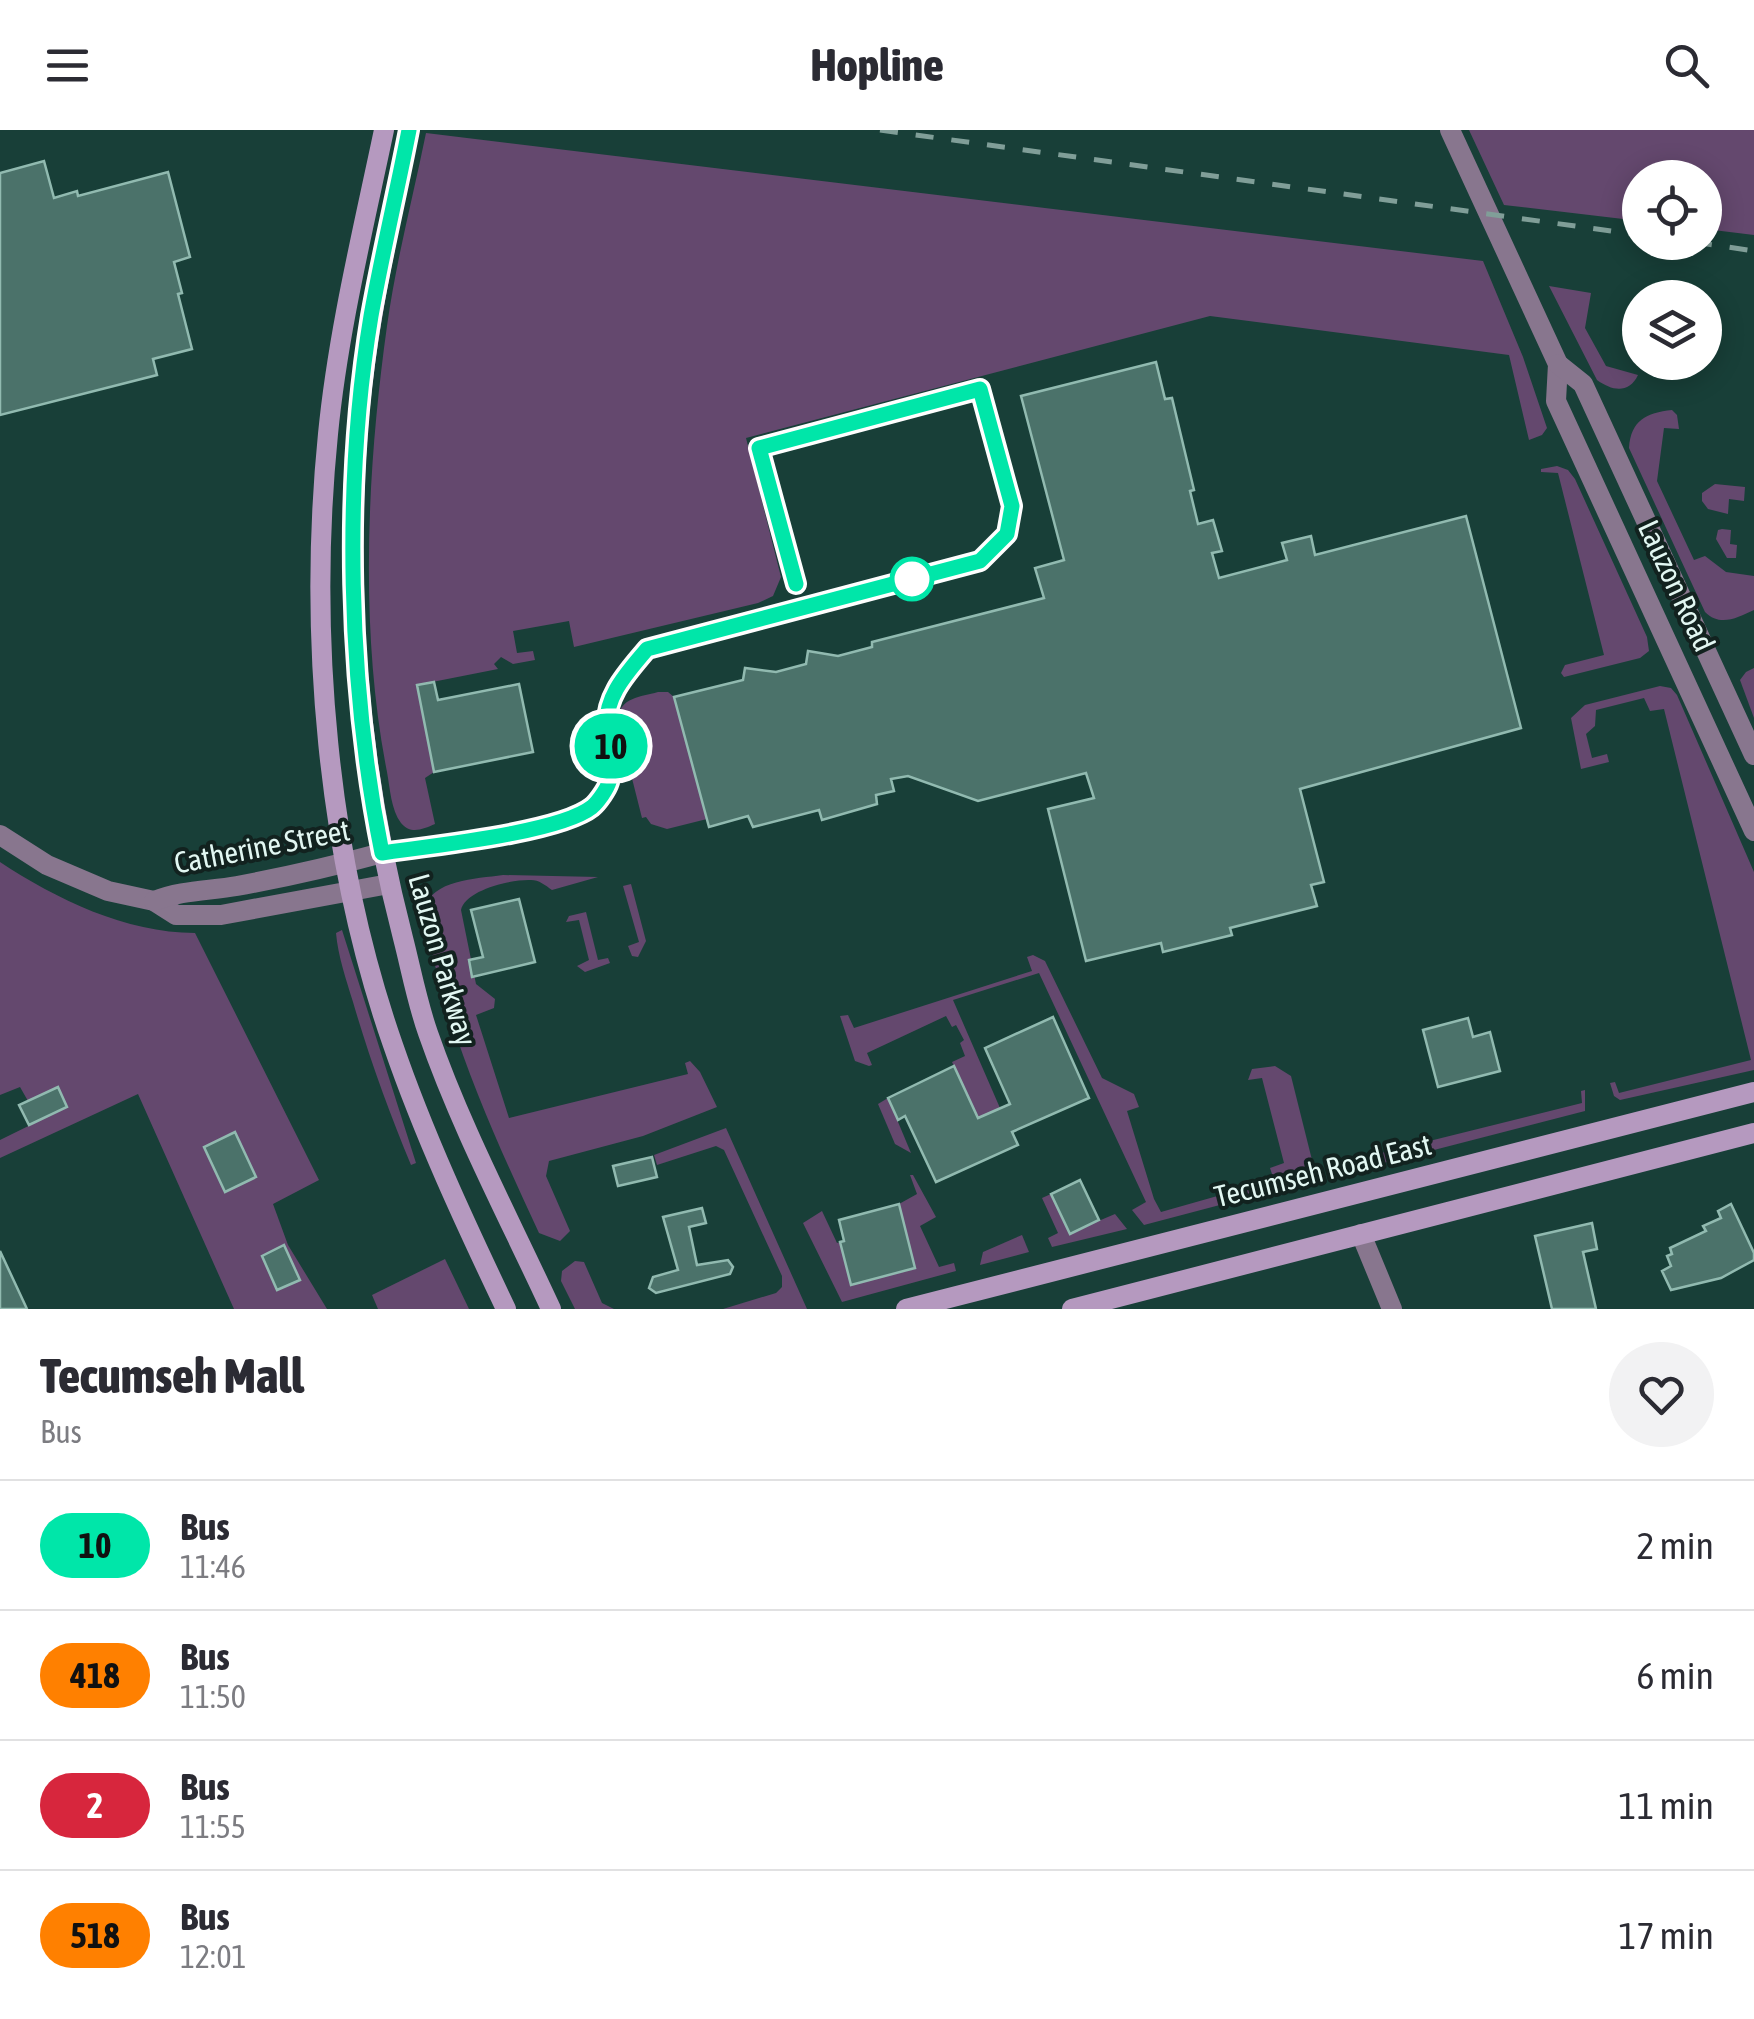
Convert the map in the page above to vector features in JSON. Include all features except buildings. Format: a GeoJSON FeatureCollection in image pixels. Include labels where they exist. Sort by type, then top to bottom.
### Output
{"type":"FeatureCollection","features":[{"type":"Feature","properties":{"kind":"main road"},"geometry":{"type":"LineString","coordinates":[[384,130],[346,314],[328,434],[320,603],[330,746],[350,892],[392,1043],[506,1309]]}},
{"type":"Feature","properties":{"kind":"main road","name":"Lauzon Parkway"},"geometry":{"type":"LineString","coordinates":[[409,130],[371,318],[358,429],[353,606],[365,747],[382,853],[426,1030],[459,1112],[551,1309]]}},
{"type":"Feature","properties":{"kind":"main road","name":"Tecumseh Road East"},"geometry":{"type":"LineString","coordinates":[[906,1309],[1754,1092]]}},
{"type":"Feature","properties":{"kind":"main road"},"geometry":{"type":"LineString","coordinates":[[1072,1309],[1754,1133]]}},
{"type":"Feature","properties":{"kind":"street","name":"Lauzon Road"},"geometry":{"type":"LineString","coordinates":[[1450,130],[1558,364],[1583,384],[1754,755]]}},
{"type":"Feature","properties":{"kind":"street","name":"Lauzon Road"},"geometry":{"type":"LineString","coordinates":[[1558,364],[1556,401],[1754,832]]}},
{"type":"Feature","properties":{"kind":"street","name":"Catherine Street"},"geometry":{"type":"LineString","coordinates":[[0,835],[47,865],[108,891],[154,902],[176,915],[220,915],[389,884]]}},
{"type":"Feature","properties":{"kind":"street","name":"Catherine Street"},"geometry":{"type":"LineString","coordinates":[[154,902],[179,891],[227,888],[382,853]]}},
{"type":"Feature","properties":{"kind":"street"},"geometry":{"type":"LineString","coordinates":[[1361,1234],[1392,1309]]}},
{"type":"Feature","properties":{"kind":"shaded area"},"geometry":{"type":"Polygon","coordinates":[[[1469,130],[1754,130],[1754,235],[1722,231],[1722,160],[1622,160],[1622,219],[1504,205],[1469,130]]]}},
{"type":"Feature","properties":{"kind":"shaded area"},"geometry":{"type":"Polygon","coordinates":[[[426,133],[1483,261],[1547,428],[1542,435],[1529,440],[1509,355],[1210,316],[746,438],[781,577],[773,596],[758,603],[574,647],[569,621],[513,631],[517,653],[533,651],[535,660],[513,664],[501,657],[494,664],[498,669],[417,685],[434,772],[425,778],[435,824],[409,829],[401,823],[393,805],[378,718],[372,663],[369,549],[375,436],[387,326],[426,133]]]}},
{"type":"Feature","properties":{"kind":"shaded area"},"geometry":{"type":"Polygon","coordinates":[[[1549,286],[1591,293],[1585,328],[1606,366],[1622,370],[1622,380],[1635,380],[1625,388],[1614,388],[1597,380],[1549,286]]]}},
{"type":"Feature","properties":{"kind":"shaded area"},"geometry":{"type":"Polygon","coordinates":[[[1672,410],[1679,429],[1664,428],[1657,481],[1694,560],[1705,556],[1726,572],[1754,576],[1754,610],[1735,618],[1717,619],[1705,612],[1629,448],[1637,424],[1655,413],[1672,410]]]}},
{"type":"Feature","properties":{"kind":"shaded area"},"geometry":{"type":"Polygon","coordinates":[[[1557,466],[1568,470],[1575,479],[1647,637],[1649,651],[1640,658],[1564,677],[1561,673],[1565,665],[1604,655],[1558,473],[1541,472],[1557,466]]]}},
{"type":"Feature","properties":{"kind":"shaded area"},"geometry":{"type":"Polygon","coordinates":[[[1715,484],[1745,487],[1744,501],[1729,499],[1728,514],[1708,509],[1702,493],[1715,484]]]}},
{"type":"Feature","properties":{"kind":"shaded area"},"geometry":{"type":"Polygon","coordinates":[[[1722,529],[1731,530],[1730,544],[1737,545],[1736,558],[1727,558],[1716,539],[1722,529]]]}},
{"type":"Feature","properties":{"kind":"shaded area"},"geometry":{"type":"Polygon","coordinates":[[[1754,668],[1754,718],[1740,680],[1754,668]]]}},
{"type":"Feature","properties":{"kind":"shaded area"},"geometry":{"type":"Polygon","coordinates":[[[1660,686],[1671,688],[1677,695],[1754,872],[1754,1070],[1620,1100],[1614,1096],[1610,1083],[1615,1082],[1619,1093],[1751,1060],[1664,709],[1650,711],[1644,698],[1596,710],[1595,726],[1586,734],[1592,758],[1607,754],[1609,762],[1581,769],[1571,718],[1585,705],[1660,686]]]}},
{"type":"Feature","properties":{"kind":"shaded area"},"geometry":{"type":"Polygon","coordinates":[[[658,692],[674,697],[707,819],[667,829],[642,818],[617,719],[627,702],[658,692]]]}},
{"type":"Feature","properties":{"kind":"shaded area"},"geometry":{"type":"Polygon","coordinates":[[[0,862],[44,889],[93,911],[143,927],[195,933],[319,1180],[273,1204],[288,1245],[327,1309],[234,1309],[138,1094],[0,1158],[0,1140],[67,1107],[28,1101],[20,1087],[0,1095],[0,862]]]}},
{"type":"Feature","properties":{"kind":"shaded area"},"geometry":{"type":"Polygon","coordinates":[[[503,875],[598,877],[552,890],[534,880],[502,884],[480,891],[461,910],[476,984],[495,999],[494,1008],[476,1015],[509,1118],[688,1074],[685,1063],[690,1061],[700,1072],[717,1107],[643,1136],[549,1161],[546,1176],[570,1231],[560,1241],[539,1233],[486,1115],[443,994],[423,910],[428,900],[445,886],[503,875]]]}},
{"type":"Feature","properties":{"kind":"shaded area"},"geometry":{"type":"Polygon","coordinates":[[[631,884],[646,941],[638,957],[632,956],[628,946],[639,942],[623,886],[631,884]]]}},
{"type":"Feature","properties":{"kind":"shaded area"},"geometry":{"type":"Polygon","coordinates":[[[586,912],[598,960],[608,958],[610,963],[585,972],[577,966],[589,960],[579,920],[566,922],[569,916],[586,912]]]}},
{"type":"Feature","properties":{"kind":"shaded area"},"geometry":{"type":"Polygon","coordinates":[[[342,930],[416,1163],[411,1165],[345,976],[336,933],[342,930]]]}},
{"type":"Feature","properties":{"kind":"shaded area"},"geometry":{"type":"Polygon","coordinates":[[[1033,955],[1045,961],[1102,1078],[1134,1094],[1139,1107],[1127,1111],[1161,1212],[1274,1180],[1270,1168],[1284,1163],[1262,1078],[1248,1080],[1252,1069],[1275,1066],[1291,1076],[1313,1174],[1299,1184],[1144,1225],[1132,1210],[1146,1202],[1039,973],[953,1000],[1000,1108],[978,1118],[952,1062],[965,1056],[960,1043],[964,1040],[946,1016],[867,1053],[872,1065],[855,1061],[840,1016],[848,1015],[854,1028],[1032,971],[1027,957],[1033,955]]]}},
{"type":"Feature","properties":{"kind":"shaded area"},"geometry":{"type":"Polygon","coordinates":[[[1585,1090],[1585,1111],[1372,1166],[1364,1164],[1361,1158],[1582,1103],[1581,1091],[1585,1090]]]}},
{"type":"Feature","properties":{"kind":"shaded area"},"geometry":{"type":"Polygon","coordinates":[[[888,1098],[911,1153],[895,1144],[878,1104],[888,1098]]]}},
{"type":"Feature","properties":{"kind":"shaded area"},"geometry":{"type":"Polygon","coordinates":[[[726,1128],[807,1309],[723,1309],[776,1293],[782,1287],[782,1276],[724,1150],[716,1146],[657,1165],[654,1155],[726,1128]]]}},
{"type":"Feature","properties":{"kind":"shaded area"},"geometry":{"type":"Polygon","coordinates":[[[910,1175],[936,1217],[920,1226],[939,1267],[954,1263],[956,1271],[842,1302],[803,1223],[822,1211],[837,1243],[840,1242],[852,1284],[915,1269],[899,1204],[917,1194],[910,1175]]]}},
{"type":"Feature","properties":{"kind":"shaded area"},"geometry":{"type":"Polygon","coordinates":[[[1051,1194],[1070,1233],[1115,1214],[1127,1229],[1052,1247],[1048,1238],[1058,1233],[1042,1198],[1051,1194]]]}},
{"type":"Feature","properties":{"kind":"shaded area"},"geometry":{"type":"Polygon","coordinates":[[[1022,1235],[1029,1252],[980,1265],[983,1252],[1022,1235]]]}},
{"type":"Feature","properties":{"kind":"shaded area"},"geometry":{"type":"Polygon","coordinates":[[[445,1259],[469,1309],[378,1309],[372,1295],[445,1259]]]}},
{"type":"Feature","properties":{"kind":"shaded area"},"geometry":{"type":"Polygon","coordinates":[[[575,1261],[584,1262],[602,1303],[614,1309],[575,1309],[561,1281],[562,1271],[575,1261]]]}},
{"type":"Feature","properties":{"kind":"railway"},"geometry":{"type":"LineString","coordinates":[[880,130],[1622,233]]}},
{"type":"Feature","properties":{"kind":"railway"},"geometry":{"type":"LineString","coordinates":[[1722,246],[1754,251]]}},
{"type":"Feature","properties":{"kind":"bus line","name":"10"},"geometry":{"type":"LineString","coordinates":[[409,130],[371,318],[358,429],[353,606],[365,747],[382,853],[488,838],[561,821],[592,807],[608,786],[612,754],[606,725],[615,687],[647,649],[980,561],[1007,534],[1012,506],[980,389],[759,448],[796,584]]}}]}
